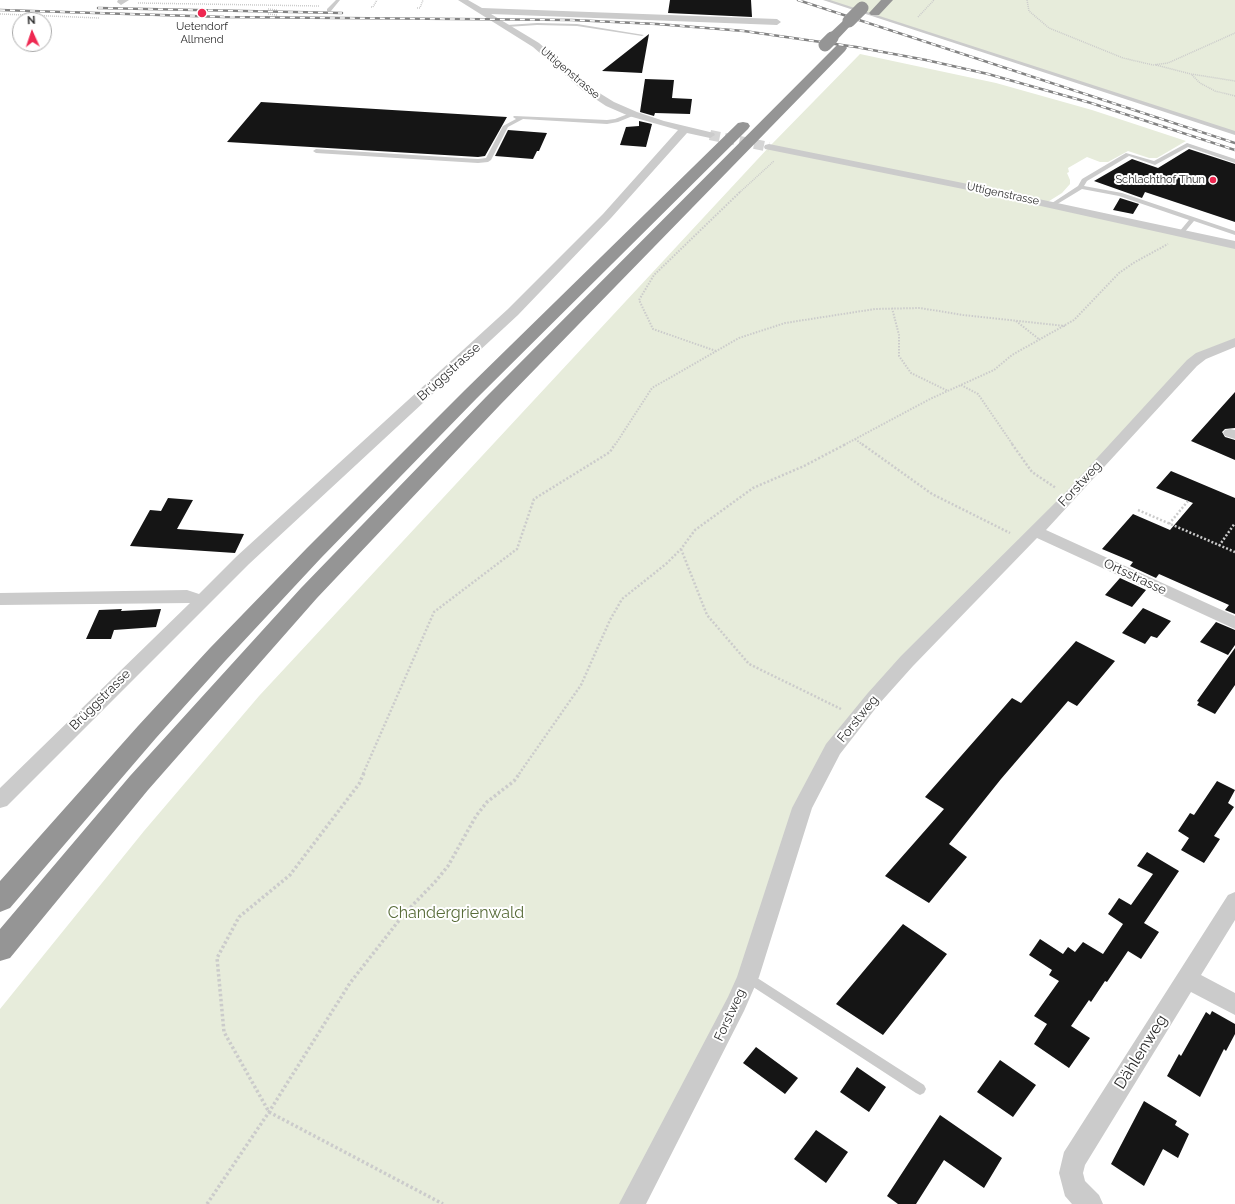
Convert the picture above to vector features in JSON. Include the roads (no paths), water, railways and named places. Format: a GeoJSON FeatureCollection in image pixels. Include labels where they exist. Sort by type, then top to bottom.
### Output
{"type":"FeatureCollection","features":[{"type":"Feature","properties":{"kind":"highway"},"geometry":{"type":"LineString","coordinates":[[863,26],[887,0]]}},
{"type":"Feature","properties":{"kind":"highway"},"geometry":{"type":"LineString","coordinates":[[0,949],[144,777],[304,598],[837,43],[849,21],[866,4]]}},
{"type":"Feature","properties":{"kind":"highway"},"geometry":{"type":"LineString","coordinates":[[0,900],[157,721],[324,542],[465,399],[837,43]]}},
{"type":"Feature","properties":{"kind":"street","name":"Uttigenstrasse"},"geometry":{"type":"LineString","coordinates":[[462,0],[507,26],[542,50],[593,94],[610,104],[633,114],[684,130],[710,135]]}},
{"type":"Feature","properties":{"kind":"street"},"geometry":{"type":"LineString","coordinates":[[480,11],[777,22]]}},
{"type":"Feature","properties":{"kind":"street","name":"Brüggstrasse"},"geometry":{"type":"LineString","coordinates":[[0,800],[201,600],[275,530],[513,312],[616,206],[684,130]]}},
{"type":"Feature","properties":{"kind":"street","name":"Uttigenstrasse"},"geometry":{"type":"LineString","coordinates":[[769,147],[1052,205],[1235,245]]}},
{"type":"Feature","properties":{"kind":"street","name":"Forstweg"},"geometry":{"type":"LineString","coordinates":[[632,1204],[723,1031],[748,977],[802,808],[833,749],[907,661],[1069,497],[1192,363],[1202,356],[1235,342]]}},
{"type":"Feature","properties":{"kind":"street","name":"Ortsstrasse"},"geometry":{"type":"LineString","coordinates":[[1031,536],[1235,623]]}},
{"type":"Feature","properties":{"kind":"street"},"geometry":{"type":"LineString","coordinates":[[0,599],[187,596],[201,600]]}},
{"type":"Feature","properties":{"kind":"street","name":"Dählenweg"},"geometry":{"type":"LineString","coordinates":[[1090,1204],[1074,1187],[1070,1173],[1073,1161],[1235,901]]}},
{"type":"Feature","properties":{"kind":"street"},"geometry":{"type":"LineString","coordinates":[[1188,978],[1235,1005]]}},
{"type":"Feature","properties":{"kind":"lane"},"geometry":{"type":"LineString","coordinates":[[331,8],[338,0]]}},
{"type":"Feature","properties":{"kind":"lane"},"geometry":{"type":"LineString","coordinates":[[825,0],[1235,133]]}},
{"type":"Feature","properties":{"kind":"lane"},"geometry":{"type":"LineString","coordinates":[[507,26],[543,24],[577,25],[642,35]]}},
{"type":"Feature","properties":{"kind":"lane"},"geometry":{"type":"LineString","coordinates":[[514,117],[607,122],[616,121],[633,114]]}},
{"type":"Feature","properties":{"kind":"lane"},"geometry":{"type":"LineString","coordinates":[[316,151],[478,162],[488,160],[506,126],[521,118]]}},
{"type":"Feature","properties":{"kind":"lane"},"geometry":{"type":"LineString","coordinates":[[1052,205],[1081,187],[1084,180],[1128,154],[1155,163],[1187,145],[1235,161]]}},
{"type":"Feature","properties":{"kind":"lane"},"geometry":{"type":"LineString","coordinates":[[1081,187],[1120,194],[1235,233]]}},
{"type":"Feature","properties":{"kind":"lane"},"geometry":{"type":"LineString","coordinates":[[1181,233],[1193,219]]}},
{"type":"Feature","properties":{"kind":"lane"},"geometry":{"type":"LineString","coordinates":[[748,977],[920,1089]]}},
{"type":"Feature","properties":{"kind":"tunnel"},"geometry":{"type":"LineString","coordinates":[[710,135],[769,147]]}},
{"type":"Feature","properties":{"kind":"railway"},"geometry":{"type":"LineString","coordinates":[[798,0],[1235,143]]}},
{"type":"Feature","properties":{"kind":"railway"},"geometry":{"type":"LineString","coordinates":[[98,8],[342,13]]}},
{"type":"Feature","properties":{"kind":"railway"},"geometry":{"type":"LineString","coordinates":[[0,10],[224,17],[572,20],[657,24],[744,31],[856,47],[926,60],[988,74],[1091,103],[1235,150]]}},
{"type":"Feature","properties":{"kind":"place","name":"Uetendorf Allmend"},"geometry":{"type":"Point","coordinates":[202,13]}},
{"type":"Feature","properties":{"kind":"place","name":"Schlachthof Thun"},"geometry":{"type":"Point","coordinates":[1213,180]}},
{"type":"Feature","properties":{"kind":"park label","name":"Chandergrienwald"},"geometry":{"type":"Point","coordinates":[456,913]}}]}
